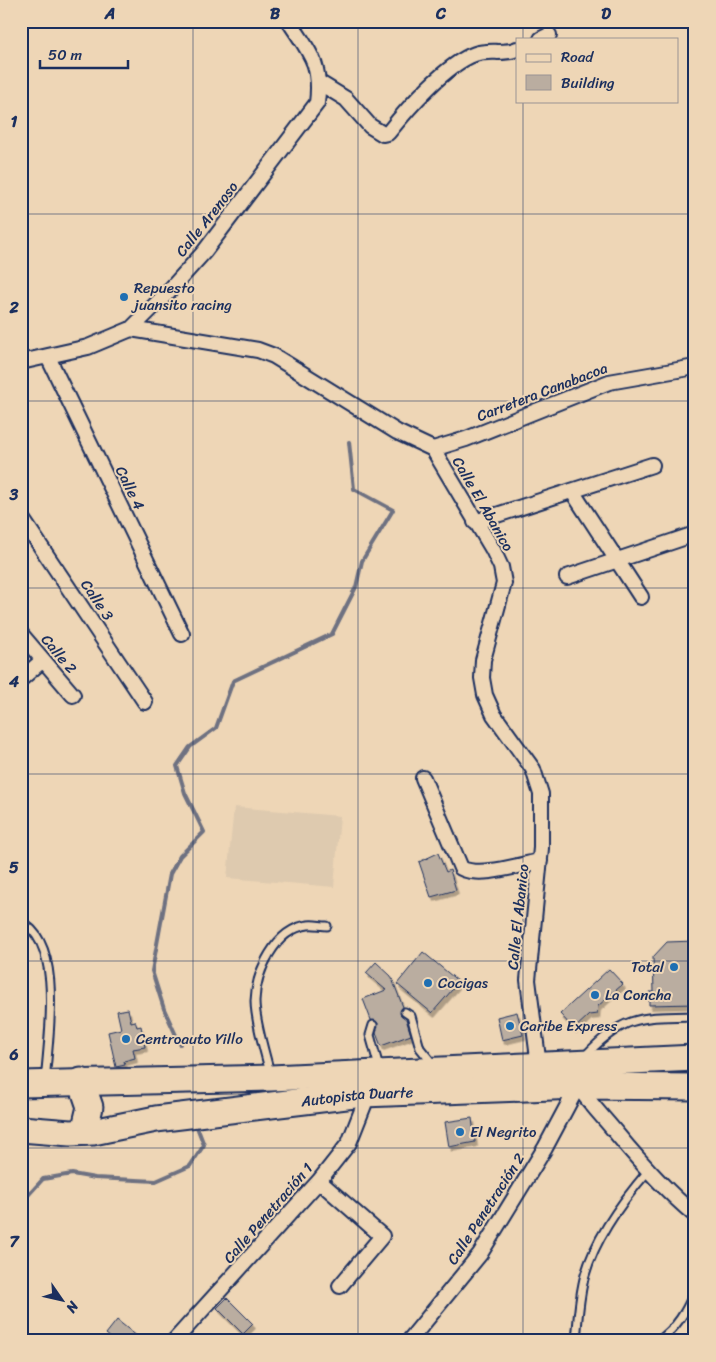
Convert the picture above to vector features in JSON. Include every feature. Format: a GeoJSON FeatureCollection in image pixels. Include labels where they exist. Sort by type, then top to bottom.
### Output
{"type":"FeatureCollection","features":[{"type":"Feature","properties":{"kind":"highway","name":"Autopista Duarte"},"geometry":{"type":"LineString","coordinates":[[21,1129],[93,1131],[156,1119],[363,1094],[578,1075],[695,1058]]}},
{"type":"Feature","properties":{"kind":"highway","name":"Autopista Duarte"},"geometry":{"type":"LineString","coordinates":[[30,1084],[271,1078],[539,1066],[578,1075],[695,1087]]}},
{"type":"Feature","properties":{"kind":"highway"},"geometry":{"type":"LineString","coordinates":[[91,1081],[90,1107],[93,1131]]}},
{"type":"Feature","properties":{"kind":"street","name":"Calle Arenoso"},"geometry":{"type":"LineString","coordinates":[[21,362],[88,347],[131,329],[204,252],[318,103],[320,83],[315,61],[289,21]]}},
{"type":"Feature","properties":{"kind":"street"},"geometry":{"type":"LineString","coordinates":[[320,83],[346,99],[370,126],[383,134],[388,133],[420,96],[456,65],[475,54],[516,50]]}},
{"type":"Feature","properties":{"kind":"street","name":"Calle El Abanico"},"geometry":{"type":"LineString","coordinates":[[131,329],[258,350],[274,356],[396,432],[433,449],[493,550],[501,567],[504,583],[483,660],[482,678],[485,694],[494,716],[533,769],[541,794],[540,861],[528,980],[539,1066]]}},
{"type":"Feature","properties":{"kind":"street","name":"Calle 4"},"geometry":{"type":"LineString","coordinates":[[48,357],[182,634]]}},
{"type":"Feature","properties":{"kind":"street","name":"Carretera Canabacoa"},"geometry":{"type":"LineString","coordinates":[[433,449],[466,440],[609,382],[695,367]]}},
{"type":"Feature","properties":{"kind":"street"},"geometry":{"type":"LineString","coordinates":[[475,522],[652,465]]}},
{"type":"Feature","properties":{"kind":"street"},"geometry":{"type":"LineString","coordinates":[[572,491],[641,598]]}},
{"type":"Feature","properties":{"kind":"street","name":"Calle 3"},"geometry":{"type":"LineString","coordinates":[[21,517],[146,702]]}},
{"type":"Feature","properties":{"kind":"street"},"geometry":{"type":"LineString","coordinates":[[567,577],[695,534]]}},
{"type":"Feature","properties":{"kind":"street","name":"Calle 2"},"geometry":{"type":"LineString","coordinates":[[21,634],[73,695]]}},
{"type":"Feature","properties":{"kind":"street"},"geometry":{"type":"LineString","coordinates":[[21,679],[43,660]]}},
{"type":"Feature","properties":{"kind":"street"},"geometry":{"type":"LineString","coordinates":[[423,778],[461,868],[468,872],[479,873],[540,861]]}},
{"type":"Feature","properties":{"kind":"street"},"geometry":{"type":"LineString","coordinates":[[578,1075],[590,1104],[649,1170],[695,1215]]}},
{"type":"Feature","properties":{"kind":"street","name":"Calle Penetración 2"},"geometry":{"type":"LineString","coordinates":[[408,1341],[480,1254],[545,1148],[578,1075]]}},
{"type":"Feature","properties":{"kind":"street","name":"Calle Penetración 1"},"geometry":{"type":"LineString","coordinates":[[174,1341],[319,1181],[349,1143],[364,1105],[363,1094]]}},
{"type":"Feature","properties":{"kind":"street"},"geometry":{"type":"LineString","coordinates":[[319,1181],[382,1236],[340,1286]]}},
{"type":"Feature","properties":{"kind":"lane"},"geometry":{"type":"LineString","coordinates":[[21,922],[38,936],[46,954],[51,1009],[46,1071],[30,1084]]}},
{"type":"Feature","properties":{"kind":"lane"},"geometry":{"type":"LineString","coordinates":[[271,1078],[255,1003],[263,965],[275,946],[288,932],[307,925],[327,926]]}},
{"type":"Feature","properties":{"kind":"lane"},"geometry":{"type":"LineString","coordinates":[[405,1012],[411,1016],[420,1048],[437,1071]]}},
{"type":"Feature","properties":{"kind":"lane"},"geometry":{"type":"LineString","coordinates":[[578,1075],[597,1043],[633,1020],[645,1017],[695,1016]]}},
{"type":"Feature","properties":{"kind":"lane"},"geometry":{"type":"LineString","coordinates":[[373,1025],[370,1035],[380,1073]]}},
{"type":"Feature","properties":{"kind":"lane"},"geometry":{"type":"LineString","coordinates":[[576,1341],[585,1276],[597,1244],[615,1214],[649,1170]]}},
{"type":"Feature","properties":{"kind":"lane"},"geometry":{"type":"LineString","coordinates":[[658,1341],[668,1334],[682,1317],[695,1290]]}},
{"type":"Feature","properties":{"kind":"shaded area"},"geometry":{"type":"Polygon","coordinates":[[[234,807],[340,816],[334,887],[227,878],[234,807]]]}},
{"type":"Feature","properties":{"kind":"building"},"geometry":{"type":"Polygon","coordinates":[[[438,853],[446,872],[450,870],[456,890],[431,897],[419,862],[438,853]]]}},
{"type":"Feature","properties":{"kind":"building"},"geometry":{"type":"Polygon","coordinates":[[[695,941],[695,1004],[649,1005],[649,992],[654,992],[653,957],[667,942],[695,941]]]}},
{"type":"Feature","properties":{"kind":"building","name":"Cocigas"},"geometry":{"type":"Polygon","coordinates":[[[423,952],[459,982],[432,1013],[397,984],[423,952]]]}},
{"type":"Feature","properties":{"kind":"building","name":"Cocigas"},"geometry":{"type":"Polygon","coordinates":[[[376,962],[391,976],[403,1007],[400,1014],[406,1019],[411,1035],[381,1046],[376,1033],[378,1023],[371,1020],[363,999],[386,990],[366,973],[376,962]]]}},
{"type":"Feature","properties":{"kind":"building","name":"La Concha"},"geometry":{"type":"Polygon","coordinates":[[[609,969],[623,984],[598,1006],[597,1014],[589,1015],[574,1029],[560,1014],[609,969]]]}},
{"type":"Feature","properties":{"kind":"building","name":"Centroauto Yillo"},"geometry":{"type":"Polygon","coordinates":[[[128,1009],[131,1022],[135,1021],[137,1027],[141,1026],[145,1047],[133,1049],[135,1058],[124,1061],[125,1065],[116,1067],[108,1032],[121,1029],[117,1011],[128,1009]]]}},
{"type":"Feature","properties":{"kind":"building","name":"Caribe Express"},"geometry":{"type":"Polygon","coordinates":[[[517,1012],[523,1035],[502,1040],[497,1017],[517,1012]]]}},
{"type":"Feature","properties":{"kind":"building","name":"El Negrito"},"geometry":{"type":"Polygon","coordinates":[[[472,1118],[475,1142],[449,1147],[445,1122],[472,1118]]]}},
{"type":"Feature","properties":{"kind":"building"},"geometry":{"type":"Polygon","coordinates":[[[227,1298],[253,1324],[243,1334],[217,1308],[227,1298]]]}},
{"type":"Feature","properties":{"kind":"building"},"geometry":{"type":"Polygon","coordinates":[[[117,1320],[143,1341],[115,1341],[106,1334],[117,1320]]]}},
{"type":"Feature","properties":{"kind":"waterway"},"geometry":{"type":"LineString","coordinates":[[180,1044],[164,1009],[152,971],[170,874],[180,856],[204,832],[185,793],[177,766],[190,747],[216,728],[233,681],[332,634],[356,587],[362,561],[393,510],[354,489],[349,442]]}},
{"type":"Feature","properties":{"kind":"waterway"},"geometry":{"type":"LineString","coordinates":[[21,1203],[43,1179],[72,1174],[95,1178],[156,1181],[190,1166],[204,1145],[197,1127]]}},
{"type":"Feature","properties":{"kind":"place","name":"Repuesto juansito racing"},"geometry":{"type":"Point","coordinates":[124,297]}},
{"type":"Feature","properties":{"kind":"place","name":"Total"},"geometry":{"type":"Point","coordinates":[674,967]}},
{"type":"Feature","properties":{"kind":"place","name":"Cocigas"},"geometry":{"type":"Point","coordinates":[428,983]}},
{"type":"Feature","properties":{"kind":"place","name":"La Concha"},"geometry":{"type":"Point","coordinates":[595,995]}},
{"type":"Feature","properties":{"kind":"place","name":"Caribe Express"},"geometry":{"type":"Point","coordinates":[510,1026]}},
{"type":"Feature","properties":{"kind":"place","name":"Centroauto Yillo"},"geometry":{"type":"Point","coordinates":[126,1039]}},
{"type":"Feature","properties":{"kind":"place","name":"El Negrito"},"geometry":{"type":"Point","coordinates":[460,1132]}}]}
